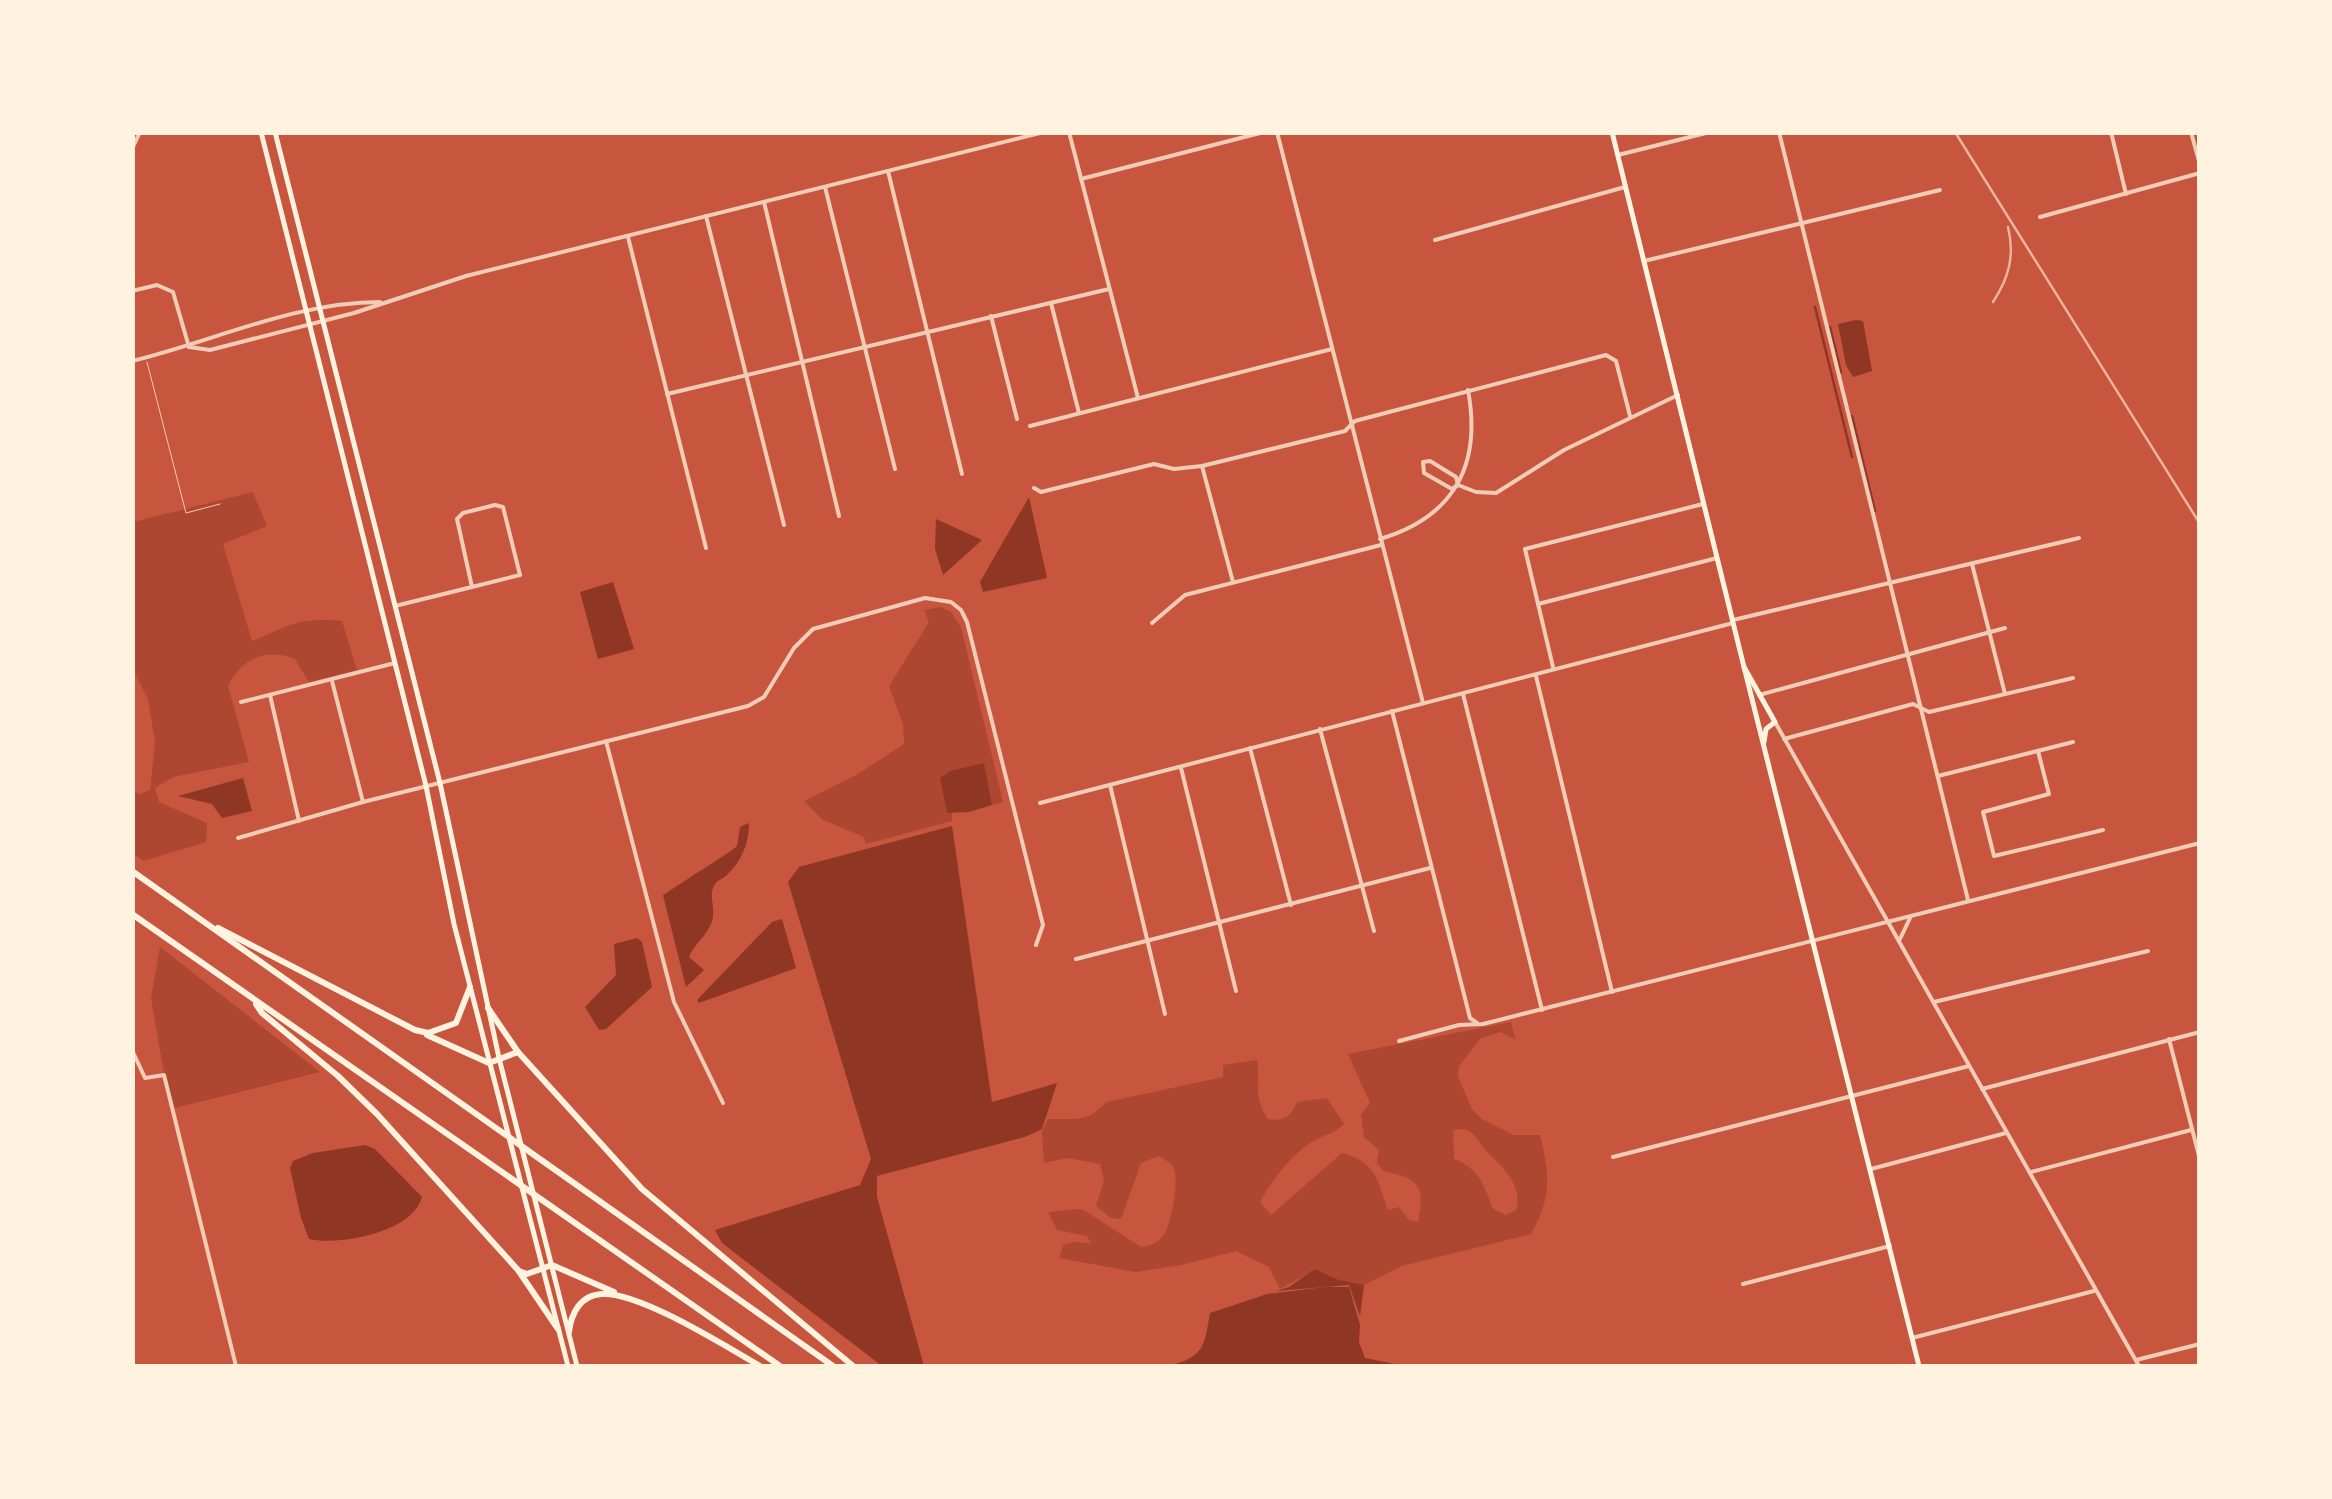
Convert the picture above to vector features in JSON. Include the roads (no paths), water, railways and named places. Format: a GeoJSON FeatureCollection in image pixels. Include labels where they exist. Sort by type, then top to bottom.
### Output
{"type":"FeatureCollection","features":[{"type":"Feature","properties":{"kind":"highway"},"geometry":{"type":"LineString","coordinates":[[132,871],[833,1366]]}},
{"type":"Feature","properties":{"kind":"highway"},"geometry":{"type":"LineString","coordinates":[[190,913],[336,992],[490,1062],[518,1052]]}},
{"type":"Feature","properties":{"kind":"highway"},"geometry":{"type":"LineString","coordinates":[[132,914],[780,1366]]}},
{"type":"Feature","properties":{"kind":"highway"},"geometry":{"type":"LineString","coordinates":[[415,1030],[428,1033],[456,1023],[470,987]]}},
{"type":"Feature","properties":{"kind":"highway"},"geometry":{"type":"LineString","coordinates":[[252,998],[262,1014],[357,1094],[518,1270],[558,1329]]}},
{"type":"Feature","properties":{"kind":"highway"},"geometry":{"type":"LineString","coordinates":[[488,1008],[518,1052],[642,1190],[853,1366]]}},
{"type":"Feature","properties":{"kind":"highway"},"geometry":{"type":"LineString","coordinates":[[518,1270],[527,1274],[542,1266],[552,1266],[655,1310],[760,1366]]}},
{"type":"Feature","properties":{"kind":"highway"},"geometry":{"type":"LineString","coordinates":[[568,1332],[576,1308],[591,1296],[622,1297],[655,1310]]}},
{"type":"Feature","properties":{"kind":"main road"},"geometry":{"type":"LineString","coordinates":[[261,132],[426,786],[454,924],[568,1366]]}},
{"type":"Feature","properties":{"kind":"main road"},"geometry":{"type":"LineString","coordinates":[[275,132],[440,783],[499,1058],[578,1366]]}},
{"type":"Feature","properties":{"kind":"main road"},"geometry":{"type":"LineString","coordinates":[[1612,132],[1920,1366]]}},
{"type":"Feature","properties":{"kind":"main road"},"geometry":{"type":"LineString","coordinates":[[388,632],[404,643]]}},
{"type":"Feature","properties":{"kind":"main road"},"geometry":{"type":"LineString","coordinates":[[395,661],[404,643]]}},
{"type":"Feature","properties":{"kind":"main road"},"geometry":{"type":"LineString","coordinates":[[1744,668],[1775,722],[1766,728],[1764,746]]}},
{"type":"Feature","properties":{"kind":"main road"},"geometry":{"type":"LineString","coordinates":[[1753,708],[1758,695]]}},
{"type":"Feature","properties":{"kind":"street"},"geometry":{"type":"LineString","coordinates":[[132,150],[140,132]]}},
{"type":"Feature","properties":{"kind":"street"},"geometry":{"type":"LineString","coordinates":[[189,347],[210,350],[322,322],[466,276],[1044,132]]}},
{"type":"Feature","properties":{"kind":"street"},"geometry":{"type":"LineString","coordinates":[[1070,132],[1138,398]]}},
{"type":"Feature","properties":{"kind":"street"},"geometry":{"type":"LineString","coordinates":[[1081,179],[1264,132]]}},
{"type":"Feature","properties":{"kind":"street"},"geometry":{"type":"LineString","coordinates":[[1277,132],[1423,703]]}},
{"type":"Feature","properties":{"kind":"street"},"geometry":{"type":"LineString","coordinates":[[1618,156],[1710,132]]}},
{"type":"Feature","properties":{"kind":"street"},"geometry":{"type":"LineString","coordinates":[[1779,132],[1968,900]]}},
{"type":"Feature","properties":{"kind":"street"},"geometry":{"type":"LineString","coordinates":[[2110,132],[2126,194]]}},
{"type":"Feature","properties":{"kind":"street"},"geometry":{"type":"LineString","coordinates":[[2191,132],[2200,165]]}},
{"type":"Feature","properties":{"kind":"street"},"geometry":{"type":"LineString","coordinates":[[888,171],[962,474]]}},
{"type":"Feature","properties":{"kind":"street"},"geometry":{"type":"LineString","coordinates":[[2040,217],[2200,173]]}},
{"type":"Feature","properties":{"kind":"street"},"geometry":{"type":"LineString","coordinates":[[825,187],[895,469]]}},
{"type":"Feature","properties":{"kind":"street"},"geometry":{"type":"LineString","coordinates":[[1435,240],[1625,187]]}},
{"type":"Feature","properties":{"kind":"street"},"geometry":{"type":"LineString","coordinates":[[1643,261],[1940,190]]}},
{"type":"Feature","properties":{"kind":"street"},"geometry":{"type":"LineString","coordinates":[[764,202],[839,516]]}},
{"type":"Feature","properties":{"kind":"street"},"geometry":{"type":"LineString","coordinates":[[706,216],[784,526]]}},
{"type":"Feature","properties":{"kind":"street"},"geometry":{"type":"LineString","coordinates":[[628,236],[706,548]]}},
{"type":"Feature","properties":{"kind":"street"},"geometry":{"type":"LineString","coordinates":[[132,291],[158,284],[174,292],[189,347]]}},
{"type":"Feature","properties":{"kind":"street"},"geometry":{"type":"LineString","coordinates":[[667,394],[1108,288]]}},
{"type":"Feature","properties":{"kind":"street"},"geometry":{"type":"LineString","coordinates":[[132,360],[305,312],[351,302],[383,302]]}},
{"type":"Feature","properties":{"kind":"street"},"geometry":{"type":"LineString","coordinates":[[1052,303],[1079,413]]}},
{"type":"Feature","properties":{"kind":"street"},"geometry":{"type":"LineString","coordinates":[[992,316],[1018,419]]}},
{"type":"Feature","properties":{"kind":"street"},"geometry":{"type":"LineString","coordinates":[[1030,426],[1332,349]]}},
{"type":"Feature","properties":{"kind":"street"},"geometry":{"type":"LineString","coordinates":[[1034,488],[1041,492],[1154,464],[1174,469],[1202,466],[1345,431],[1351,423],[1606,355],[1614,358],[1630,416]]}},
{"type":"Feature","properties":{"kind":"street"},"geometry":{"type":"LineString","coordinates":[[1152,623],[1185,595],[1381,542],[1418,524],[1439,508],[1458,484],[1472,447],[1474,422],[1468,390]]}},
{"type":"Feature","properties":{"kind":"street"},"geometry":{"type":"LineString","coordinates":[[1458,484],[1476,492],[1496,492],[1564,450],[1678,394]]}},
{"type":"Feature","properties":{"kind":"street"},"geometry":{"type":"LineString","coordinates":[[1430,461],[1456,477],[1458,484],[1452,489],[1436,482],[1422,471],[1423,462],[1430,461]]}},
{"type":"Feature","properties":{"kind":"street"},"geometry":{"type":"LineString","coordinates":[[1202,466],[1233,582]]}},
{"type":"Feature","properties":{"kind":"street"},"geometry":{"type":"LineString","coordinates":[[395,606],[472,587],[520,574],[503,507],[496,504],[463,512],[456,519],[472,587]]}},
{"type":"Feature","properties":{"kind":"street"},"geometry":{"type":"LineString","coordinates":[[1553,670],[1525,549],[1703,504]]}},
{"type":"Feature","properties":{"kind":"street"},"geometry":{"type":"LineString","coordinates":[[1040,803],[1733,622],[2078,538]]}},
{"type":"Feature","properties":{"kind":"street"},"geometry":{"type":"LineString","coordinates":[[1538,604],[1717,558]]}},
{"type":"Feature","properties":{"kind":"street"},"geometry":{"type":"LineString","coordinates":[[1972,564],[2005,694]]}},
{"type":"Feature","properties":{"kind":"street"},"geometry":{"type":"LineString","coordinates":[[238,838],[364,802],[748,706],[764,697],[794,648],[814,628],[925,598],[950,602],[961,610],[967,622],[1043,925],[1036,945]]}},
{"type":"Feature","properties":{"kind":"street"},"geometry":{"type":"LineString","coordinates":[[1758,695],[2005,628]]}},
{"type":"Feature","properties":{"kind":"street"},"geometry":{"type":"LineString","coordinates":[[241,702],[395,661]]}},
{"type":"Feature","properties":{"kind":"street"},"geometry":{"type":"LineString","coordinates":[[1535,674],[1612,992]]}},
{"type":"Feature","properties":{"kind":"street"},"geometry":{"type":"LineString","coordinates":[[1784,739],[1913,704],[1928,712],[2073,678]]}},
{"type":"Feature","properties":{"kind":"street"},"geometry":{"type":"LineString","coordinates":[[332,679],[364,802]]}},
{"type":"Feature","properties":{"kind":"street"},"geometry":{"type":"LineString","coordinates":[[1463,693],[1542,1010]]}},
{"type":"Feature","properties":{"kind":"street"},"geometry":{"type":"LineString","coordinates":[[270,695],[299,821]]}},
{"type":"Feature","properties":{"kind":"street"},"geometry":{"type":"LineString","coordinates":[[1392,711],[1470,1018],[1477,1024]]}},
{"type":"Feature","properties":{"kind":"street"},"geometry":{"type":"LineString","coordinates":[[1775,722],[2137,1363],[2200,1344]]}},
{"type":"Feature","properties":{"kind":"street"},"geometry":{"type":"LineString","coordinates":[[1320,730],[1374,931]]}},
{"type":"Feature","properties":{"kind":"street"},"geometry":{"type":"LineString","coordinates":[[606,740],[674,1002],[723,1103]]}},
{"type":"Feature","properties":{"kind":"street"},"geometry":{"type":"LineString","coordinates":[[1938,776],[2073,742]]}},
{"type":"Feature","properties":{"kind":"street"},"geometry":{"type":"LineString","coordinates":[[1250,748],[1291,905]]}},
{"type":"Feature","properties":{"kind":"street"},"geometry":{"type":"LineString","coordinates":[[2038,750],[2049,794],[1983,812],[1994,856],[2103,830]]}},
{"type":"Feature","properties":{"kind":"street"},"geometry":{"type":"LineString","coordinates":[[1180,766],[1236,992]]}},
{"type":"Feature","properties":{"kind":"street"},"geometry":{"type":"LineString","coordinates":[[1110,784],[1165,1014]]}},
{"type":"Feature","properties":{"kind":"street"},"geometry":{"type":"LineString","coordinates":[[1399,1041],[1542,1010],[2200,843]]}},
{"type":"Feature","properties":{"kind":"street"},"geometry":{"type":"LineString","coordinates":[[1076,959],[1430,868]]}},
{"type":"Feature","properties":{"kind":"street"},"geometry":{"type":"LineString","coordinates":[[1899,941],[1911,916]]}},
{"type":"Feature","properties":{"kind":"street"},"geometry":{"type":"LineString","coordinates":[[1934,1002],[2148,951]]}},
{"type":"Feature","properties":{"kind":"street"},"geometry":{"type":"LineString","coordinates":[[1982,1089],[2200,1032]]}},
{"type":"Feature","properties":{"kind":"street"},"geometry":{"type":"LineString","coordinates":[[2169,1040],[2200,1160]]}},
{"type":"Feature","properties":{"kind":"street"},"geometry":{"type":"LineString","coordinates":[[132,1050],[145,1078],[164,1075],[236,1366]]}},
{"type":"Feature","properties":{"kind":"street"},"geometry":{"type":"LineString","coordinates":[[1613,1157],[1969,1066]]}},
{"type":"Feature","properties":{"kind":"street"},"geometry":{"type":"LineString","coordinates":[[2029,1172],[2191,1130]]}},
{"type":"Feature","properties":{"kind":"street"},"geometry":{"type":"LineString","coordinates":[[1871,1169],[2006,1133]]}},
{"type":"Feature","properties":{"kind":"street"},"geometry":{"type":"LineString","coordinates":[[1743,1284],[1890,1246]]}},
{"type":"Feature","properties":{"kind":"street"},"geometry":{"type":"LineString","coordinates":[[1912,1338],[2094,1291]]}},
{"type":"Feature","properties":{"kind":"lane"},"geometry":{"type":"LineString","coordinates":[[146,357],[186,513],[220,504]]}},
{"type":"Feature","properties":{"kind":"waterway"},"geometry":{"type":"LineString","coordinates":[[1815,307],[1852,457]]}},
{"type":"Feature","properties":{"kind":"waterway"},"geometry":{"type":"LineString","coordinates":[[1830,327],[1841,372]]}},
{"type":"Feature","properties":{"kind":"waterway"},"geometry":{"type":"LineString","coordinates":[[1852,416],[1875,511]]}},
{"type":"Feature","properties":{"kind":"railway"},"geometry":{"type":"LineString","coordinates":[[1955,132],[2200,524]]}},
{"type":"Feature","properties":{"kind":"railway"},"geometry":{"type":"LineString","coordinates":[[1993,302],[2009,266],[2008,227]]}}]}
